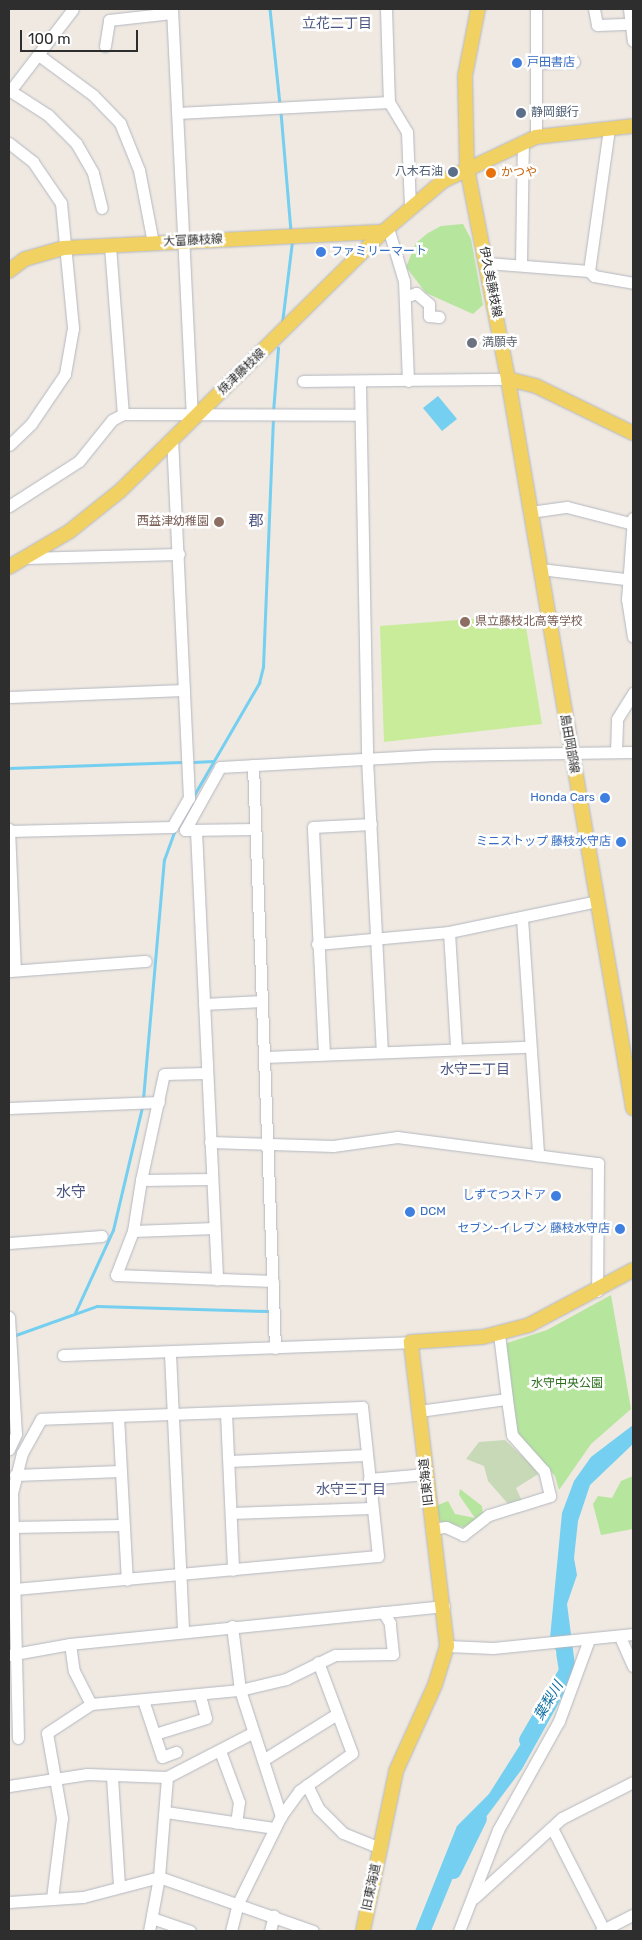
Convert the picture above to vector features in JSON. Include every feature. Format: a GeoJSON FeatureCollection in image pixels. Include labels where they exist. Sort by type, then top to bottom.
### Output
{"type":"FeatureCollection","features":[{"type":"Feature","properties":{"kind":"main road","name":"伊久美藤枝線"},"geometry":{"type":"LineString","coordinates":[[478,9],[465,76],[466,168],[487,263],[508,379]]}},
{"type":"Feature","properties":{"kind":"main road"},"geometry":{"type":"LineString","coordinates":[[466,168],[530,139],[633,126]]}},
{"type":"Feature","properties":{"kind":"main road","name":"焼津藤枝線"},"geometry":{"type":"LineString","coordinates":[[9,567],[90,516],[172,441],[194,416],[410,206],[466,168]]}},
{"type":"Feature","properties":{"kind":"main road","name":"大富藤枝線"},"geometry":{"type":"LineString","coordinates":[[9,271],[25,259],[62,248],[386,230]]}},
{"type":"Feature","properties":{"kind":"main road"},"geometry":{"type":"LineString","coordinates":[[508,379],[536,386],[633,434]]}},
{"type":"Feature","properties":{"kind":"main road","name":"島田岡部線"},"geometry":{"type":"LineString","coordinates":[[508,379],[570,752],[630,1067],[633,1108]]}},
{"type":"Feature","properties":{"kind":"main road"},"geometry":{"type":"LineString","coordinates":[[411,1342],[499,1334],[549,1317],[633,1270]]}},
{"type":"Feature","properties":{"kind":"main road","name":"旧東海道"},"geometry":{"type":"LineString","coordinates":[[363,1931],[402,1753],[435,1685],[447,1646],[444,1606],[431,1529],[411,1342]]}},
{"type":"Feature","properties":{"kind":"street"},"geometry":{"type":"LineString","coordinates":[[73,9],[40,56],[10,90],[48,115],[76,143],[93,173],[102,208]]}},
{"type":"Feature","properties":{"kind":"street"},"geometry":{"type":"LineString","coordinates":[[386,9],[388,102],[406,132],[410,206]]}},
{"type":"Feature","properties":{"kind":"street"},"geometry":{"type":"LineString","coordinates":[[521,264],[536,63],[536,9]]}},
{"type":"Feature","properties":{"kind":"street"},"geometry":{"type":"LineString","coordinates":[[594,9],[597,25],[631,24]]}},
{"type":"Feature","properties":{"kind":"street"},"geometry":{"type":"LineString","coordinates":[[630,9],[633,41]]}},
{"type":"Feature","properties":{"kind":"street"},"geometry":{"type":"LineString","coordinates":[[106,46],[110,20],[172,11],[178,113],[182,241],[194,416]]}},
{"type":"Feature","properties":{"kind":"street"},"geometry":{"type":"LineString","coordinates":[[40,56],[94,95],[120,123],[139,170],[153,243]]}},
{"type":"Feature","properties":{"kind":"street"},"geometry":{"type":"LineString","coordinates":[[536,63],[574,62]]}},
{"type":"Feature","properties":{"kind":"street"},"geometry":{"type":"LineString","coordinates":[[178,113],[388,102]]}},
{"type":"Feature","properties":{"kind":"street"},"geometry":{"type":"LineString","coordinates":[[589,271],[610,128]]}},
{"type":"Feature","properties":{"kind":"street"},"geometry":{"type":"LineString","coordinates":[[9,143],[33,162],[61,203],[62,248],[73,328],[71,357],[48,401],[9,445]]}},
{"type":"Feature","properties":{"kind":"street"},"geometry":{"type":"LineString","coordinates":[[386,230],[405,297],[408,381]]}},
{"type":"Feature","properties":{"kind":"street"},"geometry":{"type":"LineString","coordinates":[[110,246],[123,414]]}},
{"type":"Feature","properties":{"kind":"street"},"geometry":{"type":"LineString","coordinates":[[487,263],[521,264],[589,271],[594,276],[633,283]]}},
{"type":"Feature","properties":{"kind":"street"},"geometry":{"type":"LineString","coordinates":[[405,297],[416,293],[429,304],[429,316],[439,318]]}},
{"type":"Feature","properties":{"kind":"street"},"geometry":{"type":"LineString","coordinates":[[304,381],[360,384],[508,379]]}},
{"type":"Feature","properties":{"kind":"street"},"geometry":{"type":"LineString","coordinates":[[360,384],[359,415],[368,758],[382,1052]]}},
{"type":"Feature","properties":{"kind":"street"},"geometry":{"type":"LineString","coordinates":[[9,506],[79,461],[112,420],[123,414],[194,416],[359,415]]}},
{"type":"Feature","properties":{"kind":"street"},"geometry":{"type":"LineString","coordinates":[[146,961],[12,971],[9,831],[172,827],[189,798],[179,554],[172,441]]}},
{"type":"Feature","properties":{"kind":"street"},"geometry":{"type":"LineString","coordinates":[[530,512],[567,507],[633,522],[630,579],[633,637]]}},
{"type":"Feature","properties":{"kind":"street"},"geometry":{"type":"LineString","coordinates":[[26,558],[179,554]]}},
{"type":"Feature","properties":{"kind":"street"},"geometry":{"type":"LineString","coordinates":[[540,568],[630,579]]}},
{"type":"Feature","properties":{"kind":"street"},"geometry":{"type":"LineString","coordinates":[[9,697],[184,690]]}},
{"type":"Feature","properties":{"kind":"street"},"geometry":{"type":"LineString","coordinates":[[616,752],[617,719],[633,694]]}},
{"type":"Feature","properties":{"kind":"street"},"geometry":{"type":"LineString","coordinates":[[255,829],[185,830],[220,767],[368,758],[633,752]]}},
{"type":"Feature","properties":{"kind":"street"},"geometry":{"type":"LineString","coordinates":[[253,765],[275,1348]]}},
{"type":"Feature","properties":{"kind":"street"},"geometry":{"type":"LineString","coordinates":[[189,798],[201,801]]}},
{"type":"Feature","properties":{"kind":"street"},"geometry":{"type":"LineString","coordinates":[[324,1054],[317,944],[313,827],[371,824]]}},
{"type":"Feature","properties":{"kind":"street"},"geometry":{"type":"LineString","coordinates":[[196,830],[216,1280]]}},
{"type":"Feature","properties":{"kind":"street"},"geometry":{"type":"LineString","coordinates":[[317,944],[376,941],[450,932],[597,901]]}},
{"type":"Feature","properties":{"kind":"street"},"geometry":{"type":"LineString","coordinates":[[522,918],[529,1047],[538,1155]]}},
{"type":"Feature","properties":{"kind":"street"},"geometry":{"type":"LineString","coordinates":[[450,932],[456,1048]]}},
{"type":"Feature","properties":{"kind":"street"},"geometry":{"type":"LineString","coordinates":[[204,1004],[262,1002]]}},
{"type":"Feature","properties":{"kind":"street"},"geometry":{"type":"LineString","coordinates":[[264,1057],[456,1048],[529,1047]]}},
{"type":"Feature","properties":{"kind":"street"},"geometry":{"type":"LineString","coordinates":[[206,1072],[164,1074],[141,1180],[133,1231],[116,1275],[273,1281]]}},
{"type":"Feature","properties":{"kind":"street"},"geometry":{"type":"LineString","coordinates":[[9,1108],[137,1101],[159,1102]]}},
{"type":"Feature","properties":{"kind":"street"},"geometry":{"type":"LineString","coordinates":[[210,1142],[268,1142],[333,1146],[397,1137],[598,1163],[597,1291]]}},
{"type":"Feature","properties":{"kind":"street"},"geometry":{"type":"LineString","coordinates":[[141,1180],[212,1179]]}},
{"type":"Feature","properties":{"kind":"street"},"geometry":{"type":"LineString","coordinates":[[133,1231],[214,1228]]}},
{"type":"Feature","properties":{"kind":"street"},"geometry":{"type":"LineString","coordinates":[[9,1243],[102,1236]]}},
{"type":"Feature","properties":{"kind":"street"},"geometry":{"type":"LineString","coordinates":[[9,1317],[16,1434],[9,1449]]}},
{"type":"Feature","properties":{"kind":"street"},"geometry":{"type":"LineString","coordinates":[[431,1529],[446,1526],[463,1535],[489,1515],[550,1496],[544,1471],[512,1435],[499,1334]]}},
{"type":"Feature","properties":{"kind":"street"},"geometry":{"type":"LineString","coordinates":[[63,1355],[170,1354],[411,1342]]}},
{"type":"Feature","properties":{"kind":"street"},"geometry":{"type":"LineString","coordinates":[[170,1354],[183,1632]]}},
{"type":"Feature","properties":{"kind":"street"},"geometry":{"type":"LineString","coordinates":[[419,1411],[507,1399]]}},
{"type":"Feature","properties":{"kind":"street"},"geometry":{"type":"LineString","coordinates":[[15,1589],[378,1556],[371,1508],[362,1407],[226,1413],[173,1412],[41,1419],[15,1475],[11,1520],[15,1589],[13,1655],[18,1738]]}},
{"type":"Feature","properties":{"kind":"street"},"geometry":{"type":"LineString","coordinates":[[226,1413],[233,1570]]}},
{"type":"Feature","properties":{"kind":"street"},"geometry":{"type":"LineString","coordinates":[[118,1416],[126,1580]]}},
{"type":"Feature","properties":{"kind":"street"},"geometry":{"type":"LineString","coordinates":[[229,1461],[366,1455]]}},
{"type":"Feature","properties":{"kind":"street"},"geometry":{"type":"LineString","coordinates":[[15,1475],[120,1471]]}},
{"type":"Feature","properties":{"kind":"street"},"geometry":{"type":"LineString","coordinates":[[369,1479],[426,1474]]}},
{"type":"Feature","properties":{"kind":"street"},"geometry":{"type":"LineString","coordinates":[[231,1513],[371,1508]]}},
{"type":"Feature","properties":{"kind":"street"},"geometry":{"type":"LineString","coordinates":[[11,1520],[122,1525]]}},
{"type":"Feature","properties":{"kind":"street"},"geometry":{"type":"LineString","coordinates":[[13,1655],[70,1644],[232,1626],[444,1606]]}},
{"type":"Feature","properties":{"kind":"street"},"geometry":{"type":"LineString","coordinates":[[52,1898],[62,1818],[47,1733],[91,1704],[240,1690],[286,1679],[318,1662],[361,1652],[392,1654],[390,1623],[384,1612]]}},
{"type":"Feature","properties":{"kind":"street"},"geometry":{"type":"LineString","coordinates":[[232,1626],[240,1690],[252,1733],[281,1816]]}},
{"type":"Feature","properties":{"kind":"street"},"geometry":{"type":"LineString","coordinates":[[447,1646],[588,1642],[633,1634]]}},
{"type":"Feature","properties":{"kind":"street"},"geometry":{"type":"LineString","coordinates":[[620,1637],[633,1666]]}},
{"type":"Feature","properties":{"kind":"street"},"geometry":{"type":"LineString","coordinates":[[459,1931],[498,1830],[559,1721],[588,1642]]}},
{"type":"Feature","properties":{"kind":"street"},"geometry":{"type":"LineString","coordinates":[[70,1644],[74,1671],[91,1704]]}},
{"type":"Feature","properties":{"kind":"street"},"geometry":{"type":"LineString","coordinates":[[230,1931],[238,1903],[281,1816],[307,1785],[352,1753],[318,1662]]}},
{"type":"Feature","properties":{"kind":"street"},"geometry":{"type":"LineString","coordinates":[[155,1734],[206,1718],[200,1695]]}},
{"type":"Feature","properties":{"kind":"street"},"geometry":{"type":"LineString","coordinates":[[143,1700],[162,1756],[176,1752]]}},
{"type":"Feature","properties":{"kind":"street"},"geometry":{"type":"LineString","coordinates":[[263,1760],[337,1714]]}},
{"type":"Feature","properties":{"kind":"street"},"geometry":{"type":"LineString","coordinates":[[9,1786],[56,1778],[167,1777],[252,1733]]}},
{"type":"Feature","properties":{"kind":"street"},"geometry":{"type":"LineString","coordinates":[[220,1751],[239,1802],[236,1824]]}},
{"type":"Feature","properties":{"kind":"street"},"geometry":{"type":"LineString","coordinates":[[112,1776],[119,1886]]}},
{"type":"Feature","properties":{"kind":"street"},"geometry":{"type":"LineString","coordinates":[[149,1931],[159,1877],[166,1812],[167,1777]]}},
{"type":"Feature","properties":{"kind":"street"},"geometry":{"type":"LineString","coordinates":[[466,1909],[482,1888],[562,1818],[633,1782]]}},
{"type":"Feature","properties":{"kind":"street"},"geometry":{"type":"LineString","coordinates":[[307,1785],[318,1808],[343,1833],[380,1848]]}},
{"type":"Feature","properties":{"kind":"street"},"geometry":{"type":"LineString","coordinates":[[166,1812],[236,1824],[275,1828]]}},
{"type":"Feature","properties":{"kind":"street"},"geometry":{"type":"LineString","coordinates":[[552,1828],[602,1931],[633,1916]]}},
{"type":"Feature","properties":{"kind":"street"},"geometry":{"type":"LineString","coordinates":[[9,1902],[83,1897],[159,1877],[274,1915],[313,1931]]}},
{"type":"Feature","properties":{"kind":"street"},"geometry":{"type":"LineString","coordinates":[[270,1931],[274,1915]]}},
{"type":"Feature","properties":{"kind":"street"},"geometry":{"type":"LineString","coordinates":[[152,1918],[190,1931]]}},
{"type":"Feature","properties":{"kind":"green space"},"geometry":{"type":"Polygon","coordinates":[[[463,224],[471,239],[483,305],[473,314],[426,293],[406,267],[416,243],[428,233],[441,226],[463,224]]]}},
{"type":"Feature","properties":{"kind":"green space"},"geometry":{"type":"Polygon","coordinates":[[[524,615],[542,724],[384,742],[380,626],[524,615]]]}},
{"type":"Feature","properties":{"kind":"green space","name":"水守中央公園"},"geometry":{"type":"Polygon","coordinates":[[[611,1295],[631,1409],[591,1444],[559,1490],[555,1476],[515,1432],[505,1348],[507,1343],[547,1330],[611,1295]]]}},
{"type":"Feature","properties":{"kind":"green space"},"geometry":{"type":"Polygon","coordinates":[[[505,1440],[540,1473],[516,1488],[522,1501],[509,1505],[488,1481],[484,1466],[466,1459],[479,1442],[505,1440]]]}},
{"type":"Feature","properties":{"kind":"green space"},"geometry":{"type":"Polygon","coordinates":[[[633,1476],[633,1529],[601,1535],[593,1504],[598,1496],[612,1498],[621,1481],[633,1476]]]}},
{"type":"Feature","properties":{"kind":"green space"},"geometry":{"type":"Polygon","coordinates":[[[460,1489],[482,1506],[483,1515],[467,1528],[441,1522],[436,1514],[438,1505],[448,1501],[455,1514],[475,1518],[459,1495],[460,1489]]]}},
{"type":"Feature","properties":{"kind":"water"},"geometry":{"type":"Polygon","coordinates":[[[438,396],[457,419],[442,431],[423,408],[438,396]]]}},
{"type":"Feature","properties":{"kind":"water"},"geometry":{"type":"Polygon","coordinates":[[[633,1425],[633,1444],[590,1485],[578,1521],[574,1558],[577,1575],[567,1604],[575,1665],[566,1690],[522,1769],[468,1841],[431,1931],[415,1931],[457,1826],[489,1794],[566,1672],[550,1638],[562,1513],[574,1481],[591,1457],[633,1425]]]}},
{"type":"Feature","properties":{"kind":"waterway"},"geometry":{"type":"LineString","coordinates":[[270,9],[280,104]]}},
{"type":"Feature","properties":{"kind":"waterway"},"geometry":{"type":"LineString","coordinates":[[281,112],[291,230]]}},
{"type":"Feature","properties":{"kind":"waterway"},"geometry":{"type":"LineString","coordinates":[[282,323],[292,241]]}},
{"type":"Feature","properties":{"kind":"waterway"},"geometry":{"type":"LineString","coordinates":[[273,412],[278,348]]}},
{"type":"Feature","properties":{"kind":"waterway"},"geometry":{"type":"LineString","coordinates":[[193,797],[259,683],[263,667],[273,418]]}},
{"type":"Feature","properties":{"kind":"waterway"},"geometry":{"type":"LineString","coordinates":[[194,762],[213,761]]}},
{"type":"Feature","properties":{"kind":"waterway"},"geometry":{"type":"LineString","coordinates":[[9,768],[181,762]]}},
{"type":"Feature","properties":{"kind":"waterway"},"geometry":{"type":"LineString","coordinates":[[143,1099],[164,860],[175,830]]}},
{"type":"Feature","properties":{"kind":"waterway"},"geometry":{"type":"LineString","coordinates":[[75,1313],[113,1230],[142,1107]]}},
{"type":"Feature","properties":{"kind":"waterway"},"geometry":{"type":"LineString","coordinates":[[13,1336],[97,1306],[269,1311]]}},
{"type":"Feature","properties":{"kind":"waterway","name":"葉梨川"},"geometry":{"type":"LineString","coordinates":[[526,1740],[566,1671],[563,1653]]}},
{"type":"Feature","properties":{"kind":"waterway","name":"葉梨川"},"geometry":{"type":"LineString","coordinates":[[454,1872],[480,1819]]}},
{"type":"Feature","properties":{"kind":"place","name":"戸田書店"},"geometry":{"type":"Point","coordinates":[517,63]}},
{"type":"Feature","properties":{"kind":"place","name":"静岡銀行"},"geometry":{"type":"Point","coordinates":[521,113]}},
{"type":"Feature","properties":{"kind":"place","name":"八木石油"},"geometry":{"type":"Point","coordinates":[453,172]}},
{"type":"Feature","properties":{"kind":"place","name":"かつや"},"geometry":{"type":"Point","coordinates":[491,173]}},
{"type":"Feature","properties":{"kind":"place","name":"ファミリーマート"},"geometry":{"type":"Point","coordinates":[321,252]}},
{"type":"Feature","properties":{"kind":"place","name":"満願寺"},"geometry":{"type":"Point","coordinates":[472,343]}},
{"type":"Feature","properties":{"kind":"place","name":"西益津幼稚園"},"geometry":{"type":"Point","coordinates":[219,522]}},
{"type":"Feature","properties":{"kind":"place","name":"県立藤枝北高等学校"},"geometry":{"type":"Point","coordinates":[465,622]}},
{"type":"Feature","properties":{"kind":"place","name":"Honda Cars"},"geometry":{"type":"Point","coordinates":[605,798]}},
{"type":"Feature","properties":{"kind":"place","name":"ミニストップ 藤枝水守店"},"geometry":{"type":"Point","coordinates":[621,842]}},
{"type":"Feature","properties":{"kind":"place","name":"しずてつストア"},"geometry":{"type":"Point","coordinates":[556,1196]}},
{"type":"Feature","properties":{"kind":"place","name":"DCM"},"geometry":{"type":"Point","coordinates":[410,1212]}},
{"type":"Feature","properties":{"kind":"place","name":"セブン-イレブン 藤枝水守店"},"geometry":{"type":"Point","coordinates":[620,1229]}},
{"type":"Feature","properties":{"kind":"district","name":"立花二丁目"},"geometry":{"type":"Point","coordinates":[337,24]}},
{"type":"Feature","properties":{"kind":"district","name":"郡"},"geometry":{"type":"Point","coordinates":[256,522]}},
{"type":"Feature","properties":{"kind":"district","name":"水守二丁目"},"geometry":{"type":"Point","coordinates":[475,1070]}},
{"type":"Feature","properties":{"kind":"district","name":"水守"},"geometry":{"type":"Point","coordinates":[71,1193]}},
{"type":"Feature","properties":{"kind":"district","name":"水守三丁目"},"geometry":{"type":"Point","coordinates":[351,1490]}}]}
